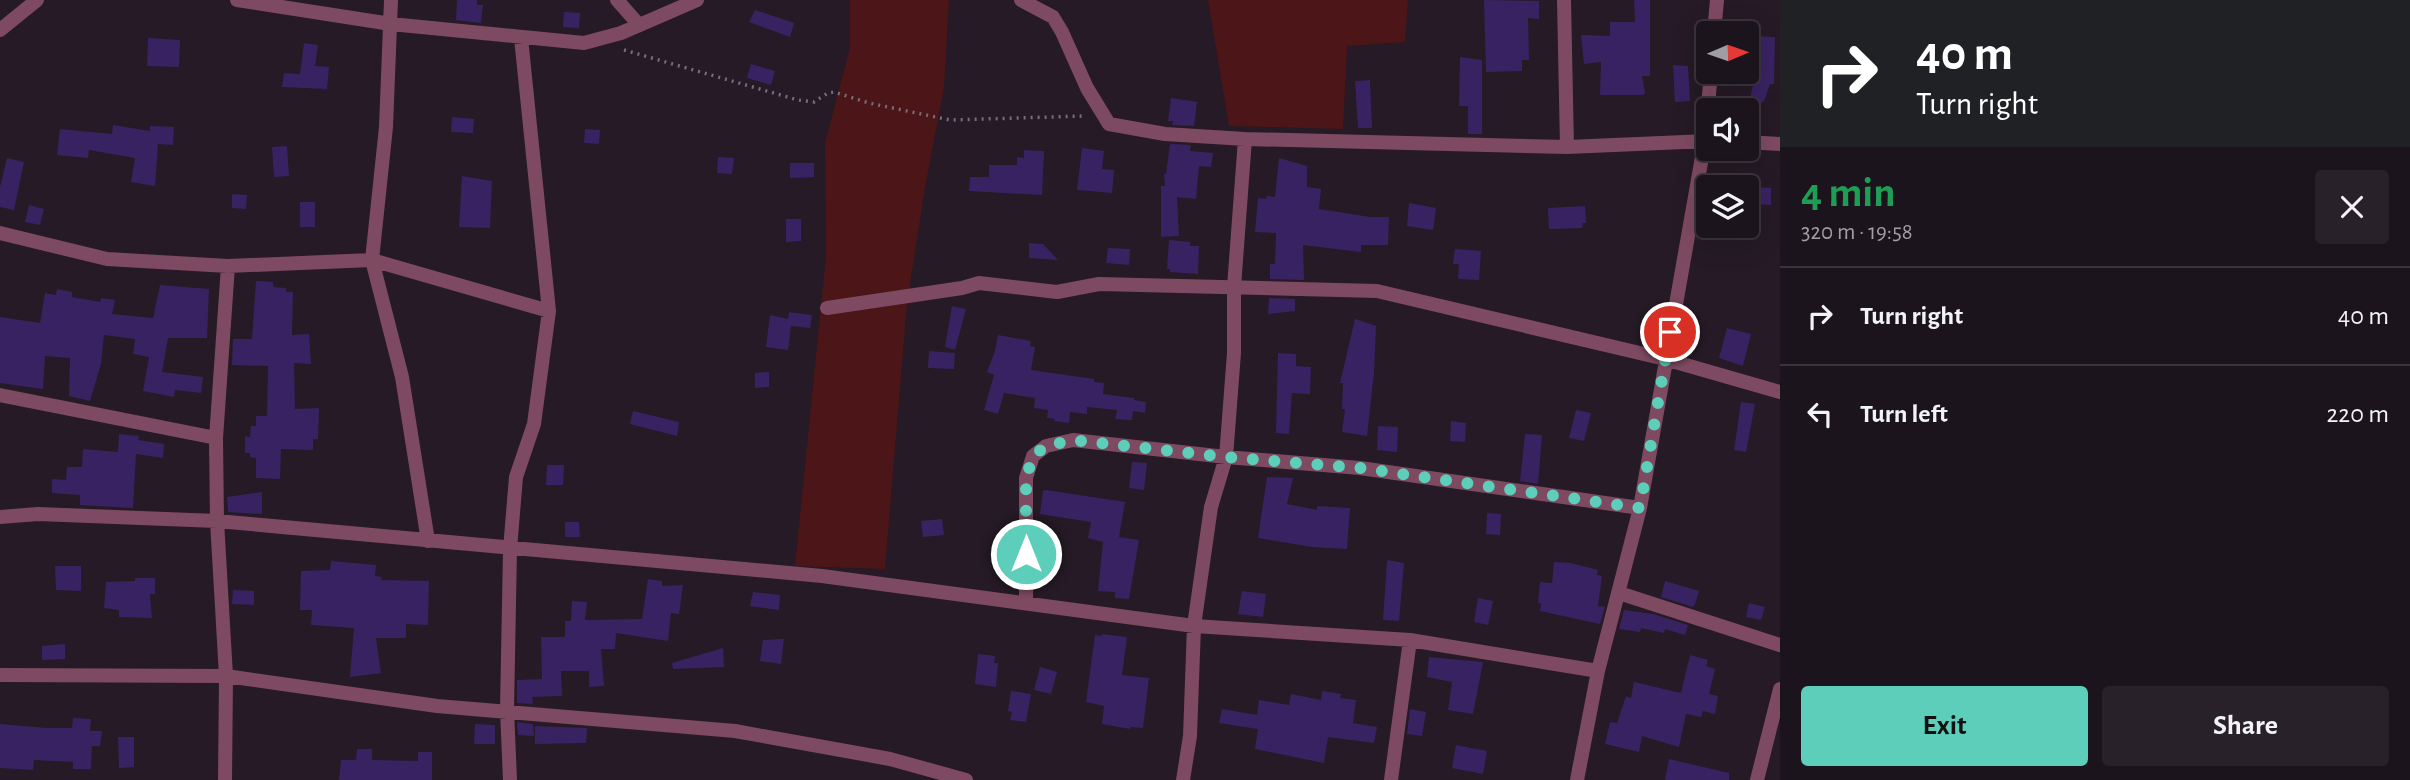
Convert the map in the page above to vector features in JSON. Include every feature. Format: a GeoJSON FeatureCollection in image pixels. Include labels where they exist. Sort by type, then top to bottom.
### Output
{"type":"FeatureCollection","features":[{"type":"Feature","properties":{"kind":"street"},"geometry":{"type":"LineString","coordinates":[[0,30],[37,0]]}},
{"type":"Feature","properties":{"kind":"street"},"geometry":{"type":"LineString","coordinates":[[237,0],[391,24],[584,43],[639,25],[697,0]]}},
{"type":"Feature","properties":{"kind":"street"},"geometry":{"type":"LineString","coordinates":[[391,0],[386,127],[372,260],[402,377],[428,541]]}},
{"type":"Feature","properties":{"kind":"street"},"geometry":{"type":"LineString","coordinates":[[617,0],[639,25]]}},
{"type":"Feature","properties":{"kind":"street"},"geometry":{"type":"LineString","coordinates":[[1021,0],[1053,17],[1087,88],[1110,124],[1165,134],[1245,139],[1567,148],[1696,142]]}},
{"type":"Feature","properties":{"kind":"street"},"geometry":{"type":"LineString","coordinates":[[1564,0],[1567,148]]}},
{"type":"Feature","properties":{"kind":"street"},"geometry":{"type":"LineString","coordinates":[[1715,21],[1717,0]]}},
{"type":"Feature","properties":{"kind":"street"},"geometry":{"type":"LineString","coordinates":[[510,780],[507,710],[510,549],[516,477],[534,425],[548,311],[521,38]]}},
{"type":"Feature","properties":{"kind":"street"},"geometry":{"type":"LineString","coordinates":[[1184,780],[1189,736],[1194,625],[1211,507],[1226,457],[1234,353],[1234,287],[1245,139]]}},
{"type":"Feature","properties":{"kind":"street"},"geometry":{"type":"LineString","coordinates":[[1759,143],[1780,144]]}},
{"type":"Feature","properties":{"kind":"street"},"geometry":{"type":"LineString","coordinates":[[1577,780],[1598,671],[1640,508],[1703,161]]}},
{"type":"Feature","properties":{"kind":"street"},"geometry":{"type":"LineString","coordinates":[[0,233],[107,259],[228,266],[372,260],[548,311]]}},
{"type":"Feature","properties":{"kind":"street"},"geometry":{"type":"LineString","coordinates":[[225,780],[226,676],[217,521],[216,438],[228,266]]}},
{"type":"Feature","properties":{"kind":"street"},"geometry":{"type":"LineString","coordinates":[[827,308],[979,283],[1057,292],[1099,284],[1377,291],[1665,359],[1780,392]]}},
{"type":"Feature","properties":{"kind":"street"},"geometry":{"type":"LineString","coordinates":[[0,396],[216,438]]}},
{"type":"Feature","properties":{"kind":"street"},"geometry":{"type":"LineString","coordinates":[[1026,602],[1026,478],[1033,456],[1046,446],[1073,440],[1360,468],[1640,508]]}},
{"type":"Feature","properties":{"kind":"street"},"geometry":{"type":"LineString","coordinates":[[0,517],[38,514],[217,521],[822,576],[1194,625],[1410,640],[1598,671]]}},
{"type":"Feature","properties":{"kind":"street"},"geometry":{"type":"LineString","coordinates":[[1619,593],[1780,645]]}},
{"type":"Feature","properties":{"kind":"street"},"geometry":{"type":"LineString","coordinates":[[1391,780],[1410,640]]}},
{"type":"Feature","properties":{"kind":"street"},"geometry":{"type":"LineString","coordinates":[[0,675],[226,676],[413,703],[735,731],[890,759],[966,780]]}},
{"type":"Feature","properties":{"kind":"street"},"geometry":{"type":"LineString","coordinates":[[1757,780],[1780,688]]}},
{"type":"Feature","properties":{"kind":"path"},"geometry":{"type":"LineString","coordinates":[[620,48],[798,100],[814,102],[834,92],[869,103],[950,120],[1102,115]]}},
{"type":"Feature","properties":{"kind":"shaded area"},"geometry":{"type":"Polygon","coordinates":[[[850,0],[949,0],[944,87],[907,304],[885,569],[795,566],[826,256],[825,143],[850,48],[850,0]]]}},
{"type":"Feature","properties":{"kind":"shaded area"},"geometry":{"type":"Polygon","coordinates":[[[1208,0],[1408,0],[1405,42],[1347,46],[1343,129],[1229,126],[1208,0]]]}},
{"type":"Feature","properties":{"kind":"building"},"geometry":{"type":"Polygon","coordinates":[[[457,0],[477,0],[477,5],[483,5],[481,23],[456,20],[457,0]]]}},
{"type":"Feature","properties":{"kind":"building"},"geometry":{"type":"Polygon","coordinates":[[[1484,0],[1539,1],[1539,19],[1528,18],[1529,60],[1522,60],[1522,71],[1486,72],[1484,0]]]}},
{"type":"Feature","properties":{"kind":"building"},"geometry":{"type":"Polygon","coordinates":[[[1634,0],[1650,0],[1650,76],[1642,76],[1645,93],[1600,95],[1601,62],[1584,64],[1581,35],[1610,36],[1610,22],[1635,22],[1634,0]]]}},
{"type":"Feature","properties":{"kind":"building"},"geometry":{"type":"Polygon","coordinates":[[[755,10],[794,23],[790,37],[749,22],[755,10]]]}},
{"type":"Feature","properties":{"kind":"building"},"geometry":{"type":"Polygon","coordinates":[[[564,12],[580,13],[579,28],[563,27],[564,12]]]}},
{"type":"Feature","properties":{"kind":"building"},"geometry":{"type":"Polygon","coordinates":[[[1759,36],[1775,37],[1774,84],[1770,84],[1764,101],[1759,105],[1759,98],[1750,98],[1753,84],[1759,84],[1759,36]]]}},
{"type":"Feature","properties":{"kind":"building"},"geometry":{"type":"Polygon","coordinates":[[[148,38],[180,40],[179,67],[147,66],[148,38]]]}},
{"type":"Feature","properties":{"kind":"building"},"geometry":{"type":"Polygon","coordinates":[[[304,43],[318,45],[315,66],[329,67],[327,89],[282,87],[284,73],[300,74],[304,43]]]}},
{"type":"Feature","properties":{"kind":"building"},"geometry":{"type":"Polygon","coordinates":[[[1460,57],[1482,60],[1482,134],[1468,134],[1468,106],[1459,106],[1460,57]]]}},
{"type":"Feature","properties":{"kind":"building"},"geometry":{"type":"Polygon","coordinates":[[[751,64],[775,71],[771,85],[747,78],[751,64]]]}},
{"type":"Feature","properties":{"kind":"building"},"geometry":{"type":"Polygon","coordinates":[[[1673,65],[1688,66],[1690,101],[1675,102],[1673,65]]]}},
{"type":"Feature","properties":{"kind":"building"},"geometry":{"type":"Polygon","coordinates":[[[1370,80],[1372,128],[1358,128],[1355,81],[1370,80]]]}},
{"type":"Feature","properties":{"kind":"building"},"geometry":{"type":"Polygon","coordinates":[[[1171,98],[1197,102],[1194,126],[1172,125],[1173,121],[1168,121],[1171,98]]]}},
{"type":"Feature","properties":{"kind":"building"},"geometry":{"type":"Polygon","coordinates":[[[452,117],[474,119],[473,133],[451,132],[452,117]]]}},
{"type":"Feature","properties":{"kind":"building"},"geometry":{"type":"Polygon","coordinates":[[[113,125],[150,131],[150,126],[174,127],[173,145],[158,144],[155,186],[131,182],[135,158],[89,150],[88,158],[57,155],[60,129],[112,134],[113,125]]]}},
{"type":"Feature","properties":{"kind":"building"},"geometry":{"type":"Polygon","coordinates":[[[585,129],[600,130],[599,144],[584,143],[585,129]]]}},
{"type":"Feature","properties":{"kind":"building"},"geometry":{"type":"Polygon","coordinates":[[[1170,144],[1191,145],[1190,151],[1213,153],[1211,167],[1199,166],[1196,199],[1177,197],[1179,236],[1161,237],[1161,186],[1165,186],[1164,174],[1170,144]]]}},
{"type":"Feature","properties":{"kind":"building"},"geometry":{"type":"Polygon","coordinates":[[[287,146],[289,176],[274,177],[272,147],[287,146]]]}},
{"type":"Feature","properties":{"kind":"building"},"geometry":{"type":"Polygon","coordinates":[[[1082,148],[1104,151],[1102,169],[1114,170],[1112,193],[1077,190],[1082,148]]]}},
{"type":"Feature","properties":{"kind":"building"},"geometry":{"type":"Polygon","coordinates":[[[1024,150],[1044,151],[1042,195],[969,191],[970,177],[989,177],[989,165],[1017,165],[1017,157],[1024,158],[1024,150]]]}},
{"type":"Feature","properties":{"kind":"building"},"geometry":{"type":"Polygon","coordinates":[[[718,157],[734,158],[732,174],[717,173],[718,157]]]}},
{"type":"Feature","properties":{"kind":"building"},"geometry":{"type":"Polygon","coordinates":[[[7,158],[24,162],[14,210],[0,207],[0,187],[7,158]]]}},
{"type":"Feature","properties":{"kind":"building"},"geometry":{"type":"Polygon","coordinates":[[[1279,158],[1307,166],[1307,187],[1321,189],[1319,209],[1370,217],[1389,217],[1388,245],[1361,245],[1361,252],[1303,245],[1304,280],[1270,279],[1270,264],[1275,264],[1276,233],[1255,232],[1258,198],[1275,197],[1279,158]]]}},
{"type":"Feature","properties":{"kind":"building"},"geometry":{"type":"Polygon","coordinates":[[[790,163],[814,163],[814,177],[790,178],[790,163]]]}},
{"type":"Feature","properties":{"kind":"building"},"geometry":{"type":"Polygon","coordinates":[[[462,176],[492,181],[490,228],[459,227],[462,176]]]}},
{"type":"Feature","properties":{"kind":"building"},"geometry":{"type":"Polygon","coordinates":[[[1759,187],[1771,188],[1771,205],[1759,204],[1759,187]]]}},
{"type":"Feature","properties":{"kind":"building"},"geometry":{"type":"Polygon","coordinates":[[[232,194],[247,195],[246,209],[232,208],[232,194]]]}},
{"type":"Feature","properties":{"kind":"building"},"geometry":{"type":"Polygon","coordinates":[[[300,202],[315,202],[315,227],[300,227],[300,202]]]}},
{"type":"Feature","properties":{"kind":"building"},"geometry":{"type":"Polygon","coordinates":[[[1409,203],[1436,208],[1433,230],[1407,226],[1409,203]]]}},
{"type":"Feature","properties":{"kind":"building"},"geometry":{"type":"Polygon","coordinates":[[[29,205],[44,209],[40,225],[25,222],[29,205]]]}},
{"type":"Feature","properties":{"kind":"building"},"geometry":{"type":"Polygon","coordinates":[[[1585,206],[1586,223],[1583,223],[1582,228],[1549,229],[1548,208],[1585,206]]]}},
{"type":"Feature","properties":{"kind":"building"},"geometry":{"type":"Polygon","coordinates":[[[786,219],[801,219],[801,241],[786,242],[786,219]]]}},
{"type":"Feature","properties":{"kind":"building"},"geometry":{"type":"Polygon","coordinates":[[[1169,240],[1190,242],[1190,246],[1199,246],[1198,274],[1170,272],[1170,269],[1167,269],[1169,240]]]}},
{"type":"Feature","properties":{"kind":"building"},"geometry":{"type":"Polygon","coordinates":[[[1029,243],[1043,244],[1058,260],[1029,258],[1029,243]]]}},
{"type":"Feature","properties":{"kind":"building"},"geometry":{"type":"Polygon","coordinates":[[[1108,248],[1130,249],[1129,265],[1106,263],[1108,248]]]}},
{"type":"Feature","properties":{"kind":"building"},"geometry":{"type":"Polygon","coordinates":[[[1455,249],[1481,251],[1479,280],[1458,279],[1459,264],[1453,264],[1455,249]]]}},
{"type":"Feature","properties":{"kind":"building"},"geometry":{"type":"Polygon","coordinates":[[[256,281],[273,282],[273,287],[286,288],[286,292],[293,292],[292,335],[309,334],[311,364],[294,363],[295,409],[319,408],[318,439],[313,439],[313,450],[281,449],[280,479],[256,478],[256,458],[245,453],[245,436],[250,437],[251,426],[256,426],[256,416],[267,416],[268,366],[232,365],[233,339],[252,339],[256,281]]]}},
{"type":"Feature","properties":{"kind":"building"},"geometry":{"type":"Polygon","coordinates":[[[160,285],[209,289],[207,338],[168,338],[162,372],[203,377],[201,393],[175,390],[174,397],[143,391],[149,357],[133,354],[135,339],[104,335],[101,364],[90,401],[69,396],[70,358],[45,356],[43,389],[0,383],[0,317],[40,323],[45,293],[56,295],[57,289],[72,292],[72,297],[100,302],[101,298],[115,300],[112,314],[153,318],[160,285]]]}},
{"type":"Feature","properties":{"kind":"building"},"geometry":{"type":"Polygon","coordinates":[[[1269,298],[1295,299],[1295,311],[1268,314],[1269,298]]]}},
{"type":"Feature","properties":{"kind":"building"},"geometry":{"type":"Polygon","coordinates":[[[952,306],[966,309],[955,350],[945,347],[952,306]]]}},
{"type":"Feature","properties":{"kind":"building"},"geometry":{"type":"Polygon","coordinates":[[[789,312],[812,315],[810,328],[791,326],[788,350],[766,347],[770,315],[788,319],[789,312]]]}},
{"type":"Feature","properties":{"kind":"building"},"geometry":{"type":"Polygon","coordinates":[[[1355,319],[1376,326],[1367,436],[1342,432],[1345,409],[1342,409],[1343,383],[1340,383],[1355,319]]]}},
{"type":"Feature","properties":{"kind":"building"},"geometry":{"type":"Polygon","coordinates":[[[1727,328],[1751,334],[1743,366],[1719,358],[1727,328]]]}},
{"type":"Feature","properties":{"kind":"building"},"geometry":{"type":"Polygon","coordinates":[[[998,335],[1031,341],[1030,346],[1035,347],[1031,370],[1094,379],[1094,382],[1104,383],[1103,394],[1146,402],[1145,413],[1133,411],[1132,420],[1115,419],[1117,410],[1087,407],[1087,414],[1070,412],[1069,423],[1054,421],[1055,419],[1047,418],[1048,410],[1034,408],[1035,398],[1004,393],[998,414],[984,410],[994,375],[987,372],[998,335]]]}},
{"type":"Feature","properties":{"kind":"building"},"geometry":{"type":"Polygon","coordinates":[[[1680,338],[1694,342],[1691,356],[1677,353],[1680,338]]]}},
{"type":"Feature","properties":{"kind":"building"},"geometry":{"type":"Polygon","coordinates":[[[929,351],[955,353],[954,369],[928,368],[929,351]]]}},
{"type":"Feature","properties":{"kind":"building"},"geometry":{"type":"Polygon","coordinates":[[[1278,353],[1296,354],[1296,366],[1311,367],[1310,394],[1292,393],[1289,434],[1276,433],[1278,353]]]}},
{"type":"Feature","properties":{"kind":"building"},"geometry":{"type":"Polygon","coordinates":[[[769,372],[769,387],[755,388],[755,373],[769,372]]]}},
{"type":"Feature","properties":{"kind":"building"},"geometry":{"type":"Polygon","coordinates":[[[1741,402],[1755,404],[1746,452],[1734,450],[1741,402]]]}},
{"type":"Feature","properties":{"kind":"building"},"geometry":{"type":"Polygon","coordinates":[[[1576,410],[1591,413],[1584,441],[1569,438],[1576,410]]]}},
{"type":"Feature","properties":{"kind":"building"},"geometry":{"type":"Polygon","coordinates":[[[633,411],[679,422],[677,436],[630,424],[633,411]]]}},
{"type":"Feature","properties":{"kind":"building"},"geometry":{"type":"Polygon","coordinates":[[[1451,421],[1466,423],[1465,442],[1450,441],[1451,421]]]}},
{"type":"Feature","properties":{"kind":"building"},"geometry":{"type":"Polygon","coordinates":[[[1378,426],[1398,427],[1397,452],[1377,450],[1378,426]]]}},
{"type":"Feature","properties":{"kind":"building"},"geometry":{"type":"Polygon","coordinates":[[[119,434],[139,436],[138,440],[164,444],[163,458],[136,454],[133,508],[80,505],[80,495],[52,493],[52,479],[66,480],[67,467],[82,467],[83,449],[118,452],[119,434]]]}},
{"type":"Feature","properties":{"kind":"building"},"geometry":{"type":"Polygon","coordinates":[[[1525,434],[1542,435],[1538,484],[1520,481],[1525,434]]]}},
{"type":"Feature","properties":{"kind":"building"},"geometry":{"type":"Polygon","coordinates":[[[1132,462],[1147,463],[1144,490],[1129,488],[1132,462]]]}},
{"type":"Feature","properties":{"kind":"building"},"geometry":{"type":"Polygon","coordinates":[[[547,465],[564,465],[563,485],[546,485],[547,465]]]}},
{"type":"Feature","properties":{"kind":"building"},"geometry":{"type":"Polygon","coordinates":[[[1267,477],[1293,478],[1287,504],[1317,510],[1317,506],[1350,508],[1347,549],[1312,547],[1258,538],[1267,477]]]}},
{"type":"Feature","properties":{"kind":"building"},"geometry":{"type":"Polygon","coordinates":[[[1043,491],[1125,502],[1119,537],[1139,540],[1129,599],[1115,598],[1115,592],[1098,591],[1103,542],[1088,538],[1091,522],[1040,514],[1043,491]]]}},
{"type":"Feature","properties":{"kind":"building"},"geometry":{"type":"Polygon","coordinates":[[[262,492],[262,514],[228,512],[227,497],[262,492]]]}},
{"type":"Feature","properties":{"kind":"building"},"geometry":{"type":"Polygon","coordinates":[[[1487,513],[1501,514],[1500,535],[1486,534],[1487,513]]]}},
{"type":"Feature","properties":{"kind":"building"},"geometry":{"type":"Polygon","coordinates":[[[942,519],[944,535],[923,537],[921,521],[942,519]]]}},
{"type":"Feature","properties":{"kind":"building"},"geometry":{"type":"Polygon","coordinates":[[[565,522],[579,522],[580,537],[565,537],[565,522]]]}},
{"type":"Feature","properties":{"kind":"building"},"geometry":{"type":"Polygon","coordinates":[[[1387,560],[1404,563],[1399,621],[1383,620],[1387,560]]]}},
{"type":"Feature","properties":{"kind":"building"},"geometry":{"type":"Polygon","coordinates":[[[331,561],[376,565],[375,576],[382,577],[381,580],[429,581],[428,625],[406,624],[406,638],[376,638],[381,673],[350,677],[354,628],[311,625],[312,610],[300,610],[301,571],[330,570],[331,561]]]}},
{"type":"Feature","properties":{"kind":"building"},"geometry":{"type":"Polygon","coordinates":[[[1554,562],[1598,570],[1597,575],[1602,576],[1598,606],[1605,607],[1600,624],[1540,611],[1540,582],[1552,583],[1554,562]]]}},
{"type":"Feature","properties":{"kind":"building"},"geometry":{"type":"Polygon","coordinates":[[[55,566],[81,566],[81,591],[56,590],[55,566]]]}},
{"type":"Feature","properties":{"kind":"building"},"geometry":{"type":"Polygon","coordinates":[[[135,578],[155,578],[155,594],[150,594],[152,618],[119,617],[119,610],[104,608],[106,582],[135,581],[135,578]]]}},
{"type":"Feature","properties":{"kind":"building"},"geometry":{"type":"Polygon","coordinates":[[[648,579],[662,581],[662,586],[683,585],[679,614],[671,613],[668,641],[616,633],[615,649],[601,649],[604,686],[589,687],[589,671],[561,671],[562,696],[532,697],[533,704],[517,703],[517,680],[542,679],[541,637],[565,637],[565,621],[571,621],[572,601],[587,602],[585,620],[642,619],[648,579]]]}},
{"type":"Feature","properties":{"kind":"building"},"geometry":{"type":"Polygon","coordinates":[[[1665,581],[1699,591],[1693,607],[1661,597],[1665,581]]]}},
{"type":"Feature","properties":{"kind":"building"},"geometry":{"type":"Polygon","coordinates":[[[233,590],[254,591],[254,605],[232,604],[233,590]]]}},
{"type":"Feature","properties":{"kind":"building"},"geometry":{"type":"Polygon","coordinates":[[[1242,591],[1266,594],[1263,617],[1238,614],[1242,591]]]}},
{"type":"Feature","properties":{"kind":"building"},"geometry":{"type":"Polygon","coordinates":[[[753,592],[780,595],[779,610],[750,606],[753,592]]]}},
{"type":"Feature","properties":{"kind":"building"},"geometry":{"type":"Polygon","coordinates":[[[1478,598],[1493,601],[1488,625],[1474,622],[1478,598]]]}},
{"type":"Feature","properties":{"kind":"building"},"geometry":{"type":"Polygon","coordinates":[[[1749,603],[1765,607],[1761,620],[1746,617],[1749,603]]]}},
{"type":"Feature","properties":{"kind":"building"},"geometry":{"type":"Polygon","coordinates":[[[1624,610],[1653,614],[1688,625],[1685,635],[1665,629],[1664,633],[1641,628],[1640,632],[1619,629],[1624,610]]]}},
{"type":"Feature","properties":{"kind":"building"},"geometry":{"type":"Polygon","coordinates":[[[1095,635],[1127,637],[1122,675],[1149,678],[1143,728],[1130,729],[1102,724],[1104,706],[1086,702],[1095,635]]]}},
{"type":"Feature","properties":{"kind":"building"},"geometry":{"type":"Polygon","coordinates":[[[784,639],[781,664],[760,661],[763,640],[784,639]]]}},
{"type":"Feature","properties":{"kind":"building"},"geometry":{"type":"Polygon","coordinates":[[[65,644],[65,659],[42,660],[42,646],[65,644]]]}},
{"type":"Feature","properties":{"kind":"building"},"geometry":{"type":"Polygon","coordinates":[[[723,648],[724,667],[673,669],[672,663],[723,648]]]}},
{"type":"Feature","properties":{"kind":"building"},"geometry":{"type":"Polygon","coordinates":[[[978,654],[995,656],[994,663],[998,663],[996,687],[975,684],[978,654]]]}},
{"type":"Feature","properties":{"kind":"building"},"geometry":{"type":"Polygon","coordinates":[[[1690,655],[1708,660],[1706,666],[1715,669],[1709,694],[1718,696],[1715,714],[1703,711],[1701,717],[1686,714],[1679,747],[1642,736],[1639,752],[1605,744],[1610,722],[1617,723],[1626,696],[1631,698],[1634,682],[1681,693],[1690,655]]]}},
{"type":"Feature","properties":{"kind":"building"},"geometry":{"type":"Polygon","coordinates":[[[1429,657],[1483,662],[1473,714],[1448,710],[1452,682],[1427,677],[1429,657]]]}},
{"type":"Feature","properties":{"kind":"building"},"geometry":{"type":"Polygon","coordinates":[[[1040,667],[1057,672],[1051,694],[1034,690],[1040,667]]]}},
{"type":"Feature","properties":{"kind":"building"},"geometry":{"type":"Polygon","coordinates":[[[1011,691],[1031,694],[1026,722],[1010,720],[1012,712],[1008,711],[1011,691]]]}},
{"type":"Feature","properties":{"kind":"building"},"geometry":{"type":"Polygon","coordinates":[[[1322,691],[1341,694],[1340,698],[1356,700],[1353,723],[1377,727],[1374,743],[1328,737],[1324,763],[1255,749],[1258,729],[1219,723],[1222,709],[1257,715],[1259,700],[1289,705],[1291,694],[1321,700],[1322,691]]]}},
{"type":"Feature","properties":{"kind":"building"},"geometry":{"type":"Polygon","coordinates":[[[1410,709],[1426,712],[1422,736],[1407,734],[1410,709]]]}},
{"type":"Feature","properties":{"kind":"building"},"geometry":{"type":"Polygon","coordinates":[[[73,718],[91,719],[90,731],[102,731],[100,746],[92,746],[91,769],[73,769],[73,762],[34,760],[33,770],[0,768],[0,724],[72,728],[73,718]]]}},
{"type":"Feature","properties":{"kind":"building"},"geometry":{"type":"Polygon","coordinates":[[[517,722],[533,724],[534,736],[518,735],[517,722]]]}},
{"type":"Feature","properties":{"kind":"building"},"geometry":{"type":"Polygon","coordinates":[[[475,724],[495,725],[495,744],[474,744],[475,724]]]}},
{"type":"Feature","properties":{"kind":"building"},"geometry":{"type":"Polygon","coordinates":[[[535,726],[587,728],[586,743],[535,744],[535,726]]]}},
{"type":"Feature","properties":{"kind":"building"},"geometry":{"type":"Polygon","coordinates":[[[118,737],[134,737],[134,767],[119,768],[118,737]]]}},
{"type":"Feature","properties":{"kind":"building"},"geometry":{"type":"Polygon","coordinates":[[[1456,745],[1487,751],[1483,774],[1452,768],[1456,745]]]}},
{"type":"Feature","properties":{"kind":"building"},"geometry":{"type":"Polygon","coordinates":[[[357,749],[372,749],[372,760],[418,761],[418,752],[432,752],[432,780],[339,780],[341,760],[356,760],[357,749]]]}},
{"type":"Feature","properties":{"kind":"building"},"geometry":{"type":"Polygon","coordinates":[[[1669,759],[1729,773],[1729,780],[1665,780],[1669,759]]]}},
{"type":"Feature","properties":{"kind":"route"},"geometry":{"type":"LineString","coordinates":[[1026,554],[1026,478],[1033,456],[1046,446],[1073,440],[1360,468],[1640,508],[1670,332]]}}]}
